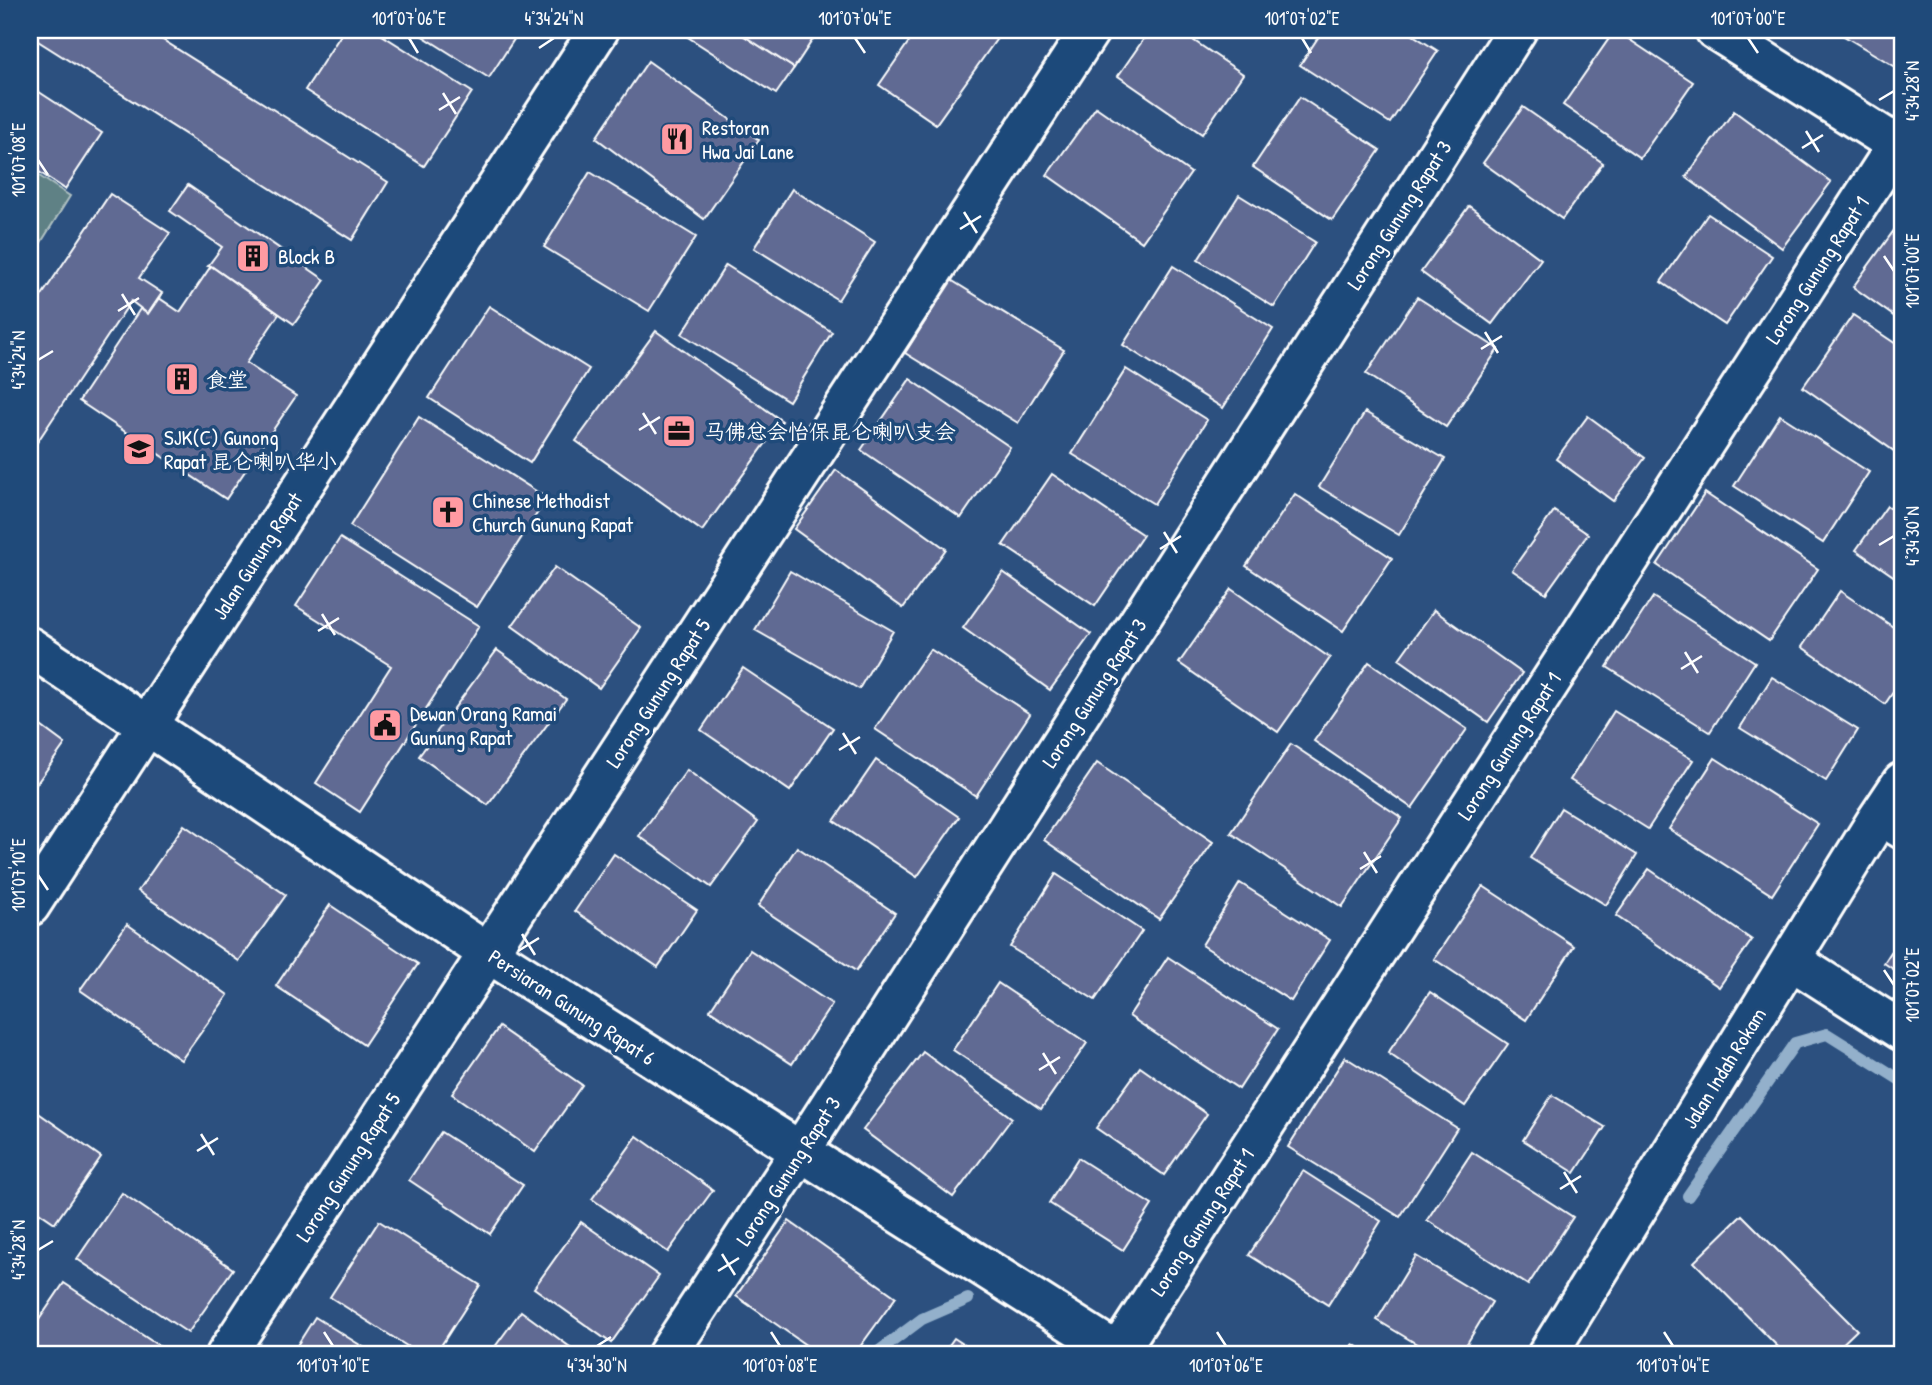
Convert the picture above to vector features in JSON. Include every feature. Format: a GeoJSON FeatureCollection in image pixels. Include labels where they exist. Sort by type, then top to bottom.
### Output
{"type":"FeatureCollection","features":[{"type":"Feature","properties":{"kind":"street","name":"Jalan Gunung Rapat"},"geometry":{"type":"LineString","coordinates":[[30,906],[599,30]]}},
{"type":"Feature","properties":{"kind":"street","name":"Lorong Gunung Rapat 5"},"geometry":{"type":"LineString","coordinates":[[226,1355],[1090,30]]}},
{"type":"Feature","properties":{"kind":"street","name":"Lorong Gunung Rapat 3"},"geometry":{"type":"LineString","coordinates":[[667,1355],[800,1152],[1517,30]]}},
{"type":"Feature","properties":{"kind":"street"},"geometry":{"type":"LineString","coordinates":[[1715,30],[1901,143]]}},
{"type":"Feature","properties":{"kind":"street","name":"Lorong Gunung Rapat 1"},"geometry":{"type":"LineString","coordinates":[[1119,1354],[1901,143]]}},
{"type":"Feature","properties":{"kind":"street","name":"Persiaran Gunung Rapat 6"},"geometry":{"type":"LineString","coordinates":[[30,647],[488,953],[1119,1354]]}},
{"type":"Feature","properties":{"kind":"street","name":"Jalan Indah Rokam"},"geometry":{"type":"LineString","coordinates":[[1558,1350],[1791,960],[1889,829],[1902,782]]}},
{"type":"Feature","properties":{"kind":"street"},"geometry":{"type":"LineString","coordinates":[[1791,960],[1902,1031]]}},
{"type":"Feature","properties":{"kind":"green space"},"geometry":{"type":"Polygon","coordinates":[[[30,170],[70,196],[30,260],[30,170]]]}},
{"type":"Feature","properties":{"kind":"building"},"geometry":{"type":"Polygon","coordinates":[[[30,30],[147,30],[388,182],[352,240],[30,36],[30,30]]]}},
{"type":"Feature","properties":{"kind":"building"},"geometry":{"type":"Polygon","coordinates":[[[344,30],[374,30],[472,92],[424,166],[305,90],[344,30]]]}},
{"type":"Feature","properties":{"kind":"building"},"geometry":{"type":"Polygon","coordinates":[[[413,30],[520,30],[489,78],[413,30]]]}},
{"type":"Feature","properties":{"kind":"building"},"geometry":{"type":"Polygon","coordinates":[[[677,30],[735,30],[794,68],[776,94],[677,30]]]}},
{"type":"Feature","properties":{"kind":"building"},"geometry":{"type":"Polygon","coordinates":[[[735,30],[812,30],[817,33],[794,68],[735,30]]]}},
{"type":"Feature","properties":{"kind":"building"},"geometry":{"type":"Polygon","coordinates":[[[917,30],[988,30],[998,37],[936,124],[879,85],[917,30]]]}},
{"type":"Feature","properties":{"kind":"building"},"geometry":{"type":"Polygon","coordinates":[[[1150,30],[1178,30],[1243,74],[1202,134],[1118,76],[1150,30]]]}},
{"type":"Feature","properties":{"kind":"building"},"geometry":{"type":"Polygon","coordinates":[[[1323,30],[1405,30],[1438,51],[1390,123],[1300,65],[1323,30]]]}},
{"type":"Feature","properties":{"kind":"building"},"geometry":{"type":"Polygon","coordinates":[[[1615,30],[1693,82],[1640,158],[1563,105],[1615,30]]]}},
{"type":"Feature","properties":{"kind":"building"},"geometry":{"type":"Polygon","coordinates":[[[1834,30],[1902,30],[1902,64],[1899,69],[1834,30]]]}},
{"type":"Feature","properties":{"kind":"building","name":"Restoran Hwa Jai Lane"},"geometry":{"type":"Polygon","coordinates":[[[648,61],[759,140],[704,219],[596,138],[648,61]]]}},
{"type":"Feature","properties":{"kind":"building"},"geometry":{"type":"Polygon","coordinates":[[[30,86],[102,133],[65,189],[30,166],[30,86]]]}},
{"type":"Feature","properties":{"kind":"building"},"geometry":{"type":"Polygon","coordinates":[[[1300,97],[1380,150],[1332,220],[1253,167],[1300,97]]]}},
{"type":"Feature","properties":{"kind":"building"},"geometry":{"type":"Polygon","coordinates":[[[1096,107],[1191,173],[1142,242],[1047,175],[1096,107]]]}},
{"type":"Feature","properties":{"kind":"building"},"geometry":{"type":"Polygon","coordinates":[[[1523,107],[1603,163],[1562,219],[1483,163],[1523,107]]]}},
{"type":"Feature","properties":{"kind":"building"},"geometry":{"type":"Polygon","coordinates":[[[1734,111],[1831,182],[1782,248],[1686,177],[1734,111]]]}},
{"type":"Feature","properties":{"kind":"building"},"geometry":{"type":"Polygon","coordinates":[[[590,172],[696,237],[649,311],[544,247],[590,172]]]}},
{"type":"Feature","properties":{"kind":"building","name":"Block B"},"geometry":{"type":"Polygon","coordinates":[[[188,185],[325,280],[294,324],[208,266],[222,247],[170,211],[188,185]]]}},
{"type":"Feature","properties":{"kind":"building"},"geometry":{"type":"Polygon","coordinates":[[[792,189],[875,242],[838,300],[754,248],[792,189]]]}},
{"type":"Feature","properties":{"kind":"building"},"geometry":{"type":"Polygon","coordinates":[[[110,194],[170,233],[139,278],[162,293],[148,314],[131,301],[30,453],[30,313],[110,194]]]}},
{"type":"Feature","properties":{"kind":"building"},"geometry":{"type":"Polygon","coordinates":[[[1239,195],[1315,242],[1274,307],[1198,260],[1239,195]]]}},
{"type":"Feature","properties":{"kind":"building"},"geometry":{"type":"Polygon","coordinates":[[[1469,206],[1541,259],[1492,324],[1421,272],[1469,206]]]}},
{"type":"Feature","properties":{"kind":"building"},"geometry":{"type":"Polygon","coordinates":[[[1708,214],[1772,256],[1725,325],[1661,282],[1708,214]]]}},
{"type":"Feature","properties":{"kind":"building"},"geometry":{"type":"Polygon","coordinates":[[[1900,222],[1902,223],[1902,322],[1853,287],[1900,222]]]}},
{"type":"Feature","properties":{"kind":"building"},"geometry":{"type":"Polygon","coordinates":[[[726,265],[832,332],[789,401],[682,334],[726,265]]]}},
{"type":"Feature","properties":{"kind":"building","name":"食堂"},"geometry":{"type":"Polygon","coordinates":[[[211,266],[279,314],[246,363],[296,396],[226,499],[79,401],[140,309],[148,314],[159,298],[180,312],[211,266]]]}},
{"type":"Feature","properties":{"kind":"building"},"geometry":{"type":"Polygon","coordinates":[[[1173,266],[1273,329],[1223,408],[1123,345],[1173,266]]]}},
{"type":"Feature","properties":{"kind":"building"},"geometry":{"type":"Polygon","coordinates":[[[951,280],[1064,350],[1018,423],[905,353],[951,280]]]}},
{"type":"Feature","properties":{"kind":"building"},"geometry":{"type":"Polygon","coordinates":[[[1417,297],[1498,349],[1446,427],[1366,374],[1417,297]]]}},
{"type":"Feature","properties":{"kind":"building"},"geometry":{"type":"Polygon","coordinates":[[[489,306],[589,369],[530,463],[429,398],[489,306]]]}},
{"type":"Feature","properties":{"kind":"building"},"geometry":{"type":"Polygon","coordinates":[[[1853,315],[1902,348],[1902,439],[1894,451],[1803,387],[1853,315]]]}},
{"type":"Feature","properties":{"kind":"building","name":"马佛总会怡保昆仑喇叭支会"},"geometry":{"type":"Polygon","coordinates":[[[656,331],[782,421],[702,531],[576,441],[656,331]]]}},
{"type":"Feature","properties":{"kind":"building"},"geometry":{"type":"Polygon","coordinates":[[[1126,369],[1207,420],[1154,504],[1072,454],[1126,369]]]}},
{"type":"Feature","properties":{"kind":"building"},"geometry":{"type":"Polygon","coordinates":[[[910,379],[1010,447],[961,518],[861,450],[910,379]]]}},
{"type":"Feature","properties":{"kind":"building"},"geometry":{"type":"Polygon","coordinates":[[[1365,412],[1445,459],[1399,535],[1319,487],[1365,412]]]}},
{"type":"Feature","properties":{"kind":"building"},"geometry":{"type":"Polygon","coordinates":[[[1780,415],[1869,472],[1823,543],[1734,486],[1780,415]]]}},
{"type":"Feature","properties":{"kind":"building"},"geometry":{"type":"Polygon","coordinates":[[[1588,416],[1645,458],[1613,501],[1556,459],[1588,416]]]}},
{"type":"Feature","properties":{"kind":"building","name":"Chinese Methodist Church Gunung Rapat"},"geometry":{"type":"Polygon","coordinates":[[[419,417],[547,498],[477,607],[350,526],[419,417]]]}},
{"type":"Feature","properties":{"kind":"building"},"geometry":{"type":"Polygon","coordinates":[[[836,470],[946,549],[903,608],[794,529],[836,470]]]}},
{"type":"Feature","properties":{"kind":"building"},"geometry":{"type":"Polygon","coordinates":[[[1052,474],[1143,535],[1095,606],[1003,545],[1052,474]]]}},
{"type":"Feature","properties":{"kind":"building"},"geometry":{"type":"Polygon","coordinates":[[[1705,493],[1818,569],[1769,641],[1657,565],[1705,493]]]}},
{"type":"Feature","properties":{"kind":"building"},"geometry":{"type":"Polygon","coordinates":[[[1295,494],[1392,558],[1343,631],[1246,566],[1295,494]]]}},
{"type":"Feature","properties":{"kind":"building"},"geometry":{"type":"Polygon","coordinates":[[[1887,506],[1902,517],[1902,582],[1856,550],[1887,506]]]}},
{"type":"Feature","properties":{"kind":"building"},"geometry":{"type":"Polygon","coordinates":[[[1554,511],[1588,534],[1546,593],[1512,570],[1554,511]]]}},
{"type":"Feature","properties":{"kind":"building","name":"Dewan Orang Ramai Gunung Rapat"},"geometry":{"type":"Polygon","coordinates":[[[340,538],[479,626],[360,812],[316,783],[391,666],[296,606],[340,538]]]}},
{"type":"Feature","properties":{"kind":"building"},"geometry":{"type":"Polygon","coordinates":[[[555,567],[641,628],[599,688],[512,626],[555,567]]]}},
{"type":"Feature","properties":{"kind":"building"},"geometry":{"type":"Polygon","coordinates":[[[790,571],[893,631],[859,689],[755,630],[790,571]]]}},
{"type":"Feature","properties":{"kind":"building"},"geometry":{"type":"Polygon","coordinates":[[[1003,572],[1091,634],[1050,690],[963,628],[1003,572]]]}},
{"type":"Feature","properties":{"kind":"building"},"geometry":{"type":"Polygon","coordinates":[[[1231,589],[1330,658],[1278,732],[1179,663],[1231,589]]]}},
{"type":"Feature","properties":{"kind":"building"},"geometry":{"type":"Polygon","coordinates":[[[1840,591],[1902,633],[1902,679],[1885,704],[1802,647],[1840,591]]]}},
{"type":"Feature","properties":{"kind":"building"},"geometry":{"type":"Polygon","coordinates":[[[1653,597],[1755,662],[1710,732],[1607,667],[1653,597]]]}},
{"type":"Feature","properties":{"kind":"building"},"geometry":{"type":"Polygon","coordinates":[[[1434,610],[1522,673],[1488,722],[1399,659],[1434,610]]]}},
{"type":"Feature","properties":{"kind":"building"},"geometry":{"type":"Polygon","coordinates":[[[930,649],[1030,714],[976,796],[875,729],[930,649]]]}},
{"type":"Feature","properties":{"kind":"building"},"geometry":{"type":"Polygon","coordinates":[[[497,650],[566,699],[488,805],[419,756],[497,650]]]}},
{"type":"Feature","properties":{"kind":"building"},"geometry":{"type":"Polygon","coordinates":[[[1369,662],[1467,729],[1412,808],[1314,741],[1369,662]]]}},
{"type":"Feature","properties":{"kind":"building"},"geometry":{"type":"Polygon","coordinates":[[[743,668],[833,728],[790,791],[701,730],[743,668]]]}},
{"type":"Feature","properties":{"kind":"building"},"geometry":{"type":"Polygon","coordinates":[[[1772,677],[1858,730],[1826,781],[1740,728],[1772,677]]]}},
{"type":"Feature","properties":{"kind":"building"},"geometry":{"type":"Polygon","coordinates":[[[1614,711],[1693,760],[1648,829],[1570,780],[1614,711]]]}},
{"type":"Feature","properties":{"kind":"building"},"geometry":{"type":"Polygon","coordinates":[[[30,718],[65,744],[30,793],[30,718]]]}},
{"type":"Feature","properties":{"kind":"building"},"geometry":{"type":"Polygon","coordinates":[[[1291,744],[1402,818],[1342,907],[1231,833],[1291,744]]]}},
{"type":"Feature","properties":{"kind":"building"},"geometry":{"type":"Polygon","coordinates":[[[1715,758],[1818,824],[1772,895],[1669,829],[1715,758]]]}},
{"type":"Feature","properties":{"kind":"building"},"geometry":{"type":"Polygon","coordinates":[[[876,760],[959,817],[917,877],[834,821],[876,760]]]}},
{"type":"Feature","properties":{"kind":"building"},"geometry":{"type":"Polygon","coordinates":[[[1097,763],[1213,842],[1159,919],[1044,840],[1097,763]]]}},
{"type":"Feature","properties":{"kind":"building"},"geometry":{"type":"Polygon","coordinates":[[[687,770],[758,822],[711,887],[639,836],[687,770]]]}},
{"type":"Feature","properties":{"kind":"building"},"geometry":{"type":"Polygon","coordinates":[[[1561,808],[1637,855],[1606,905],[1530,858],[1561,808]]]}},
{"type":"Feature","properties":{"kind":"building"},"geometry":{"type":"Polygon","coordinates":[[[184,825],[286,895],[239,961],[138,891],[184,825]]]}},
{"type":"Feature","properties":{"kind":"building"},"geometry":{"type":"Polygon","coordinates":[[[797,847],[895,913],[856,971],[758,906],[797,847]]]}},
{"type":"Feature","properties":{"kind":"building"},"geometry":{"type":"Polygon","coordinates":[[[614,854],[697,910],[658,967],[575,911],[614,854]]]}},
{"type":"Feature","properties":{"kind":"building"},"geometry":{"type":"Polygon","coordinates":[[[1649,869],[1752,940],[1719,987],[1616,916],[1649,869]]]}},
{"type":"Feature","properties":{"kind":"building"},"geometry":{"type":"Polygon","coordinates":[[[1056,874],[1142,931],[1095,1000],[1010,947],[1056,874]]]}},
{"type":"Feature","properties":{"kind":"building"},"geometry":{"type":"Polygon","coordinates":[[[1240,883],[1330,940],[1291,1001],[1202,945],[1240,883]]]}},
{"type":"Feature","properties":{"kind":"building"},"geometry":{"type":"Polygon","coordinates":[[[1483,886],[1574,946],[1526,1020],[1434,959],[1483,886]]]}},
{"type":"Feature","properties":{"kind":"building"},"geometry":{"type":"Polygon","coordinates":[[[330,905],[418,964],[364,1045],[276,986],[330,905]]]}},
{"type":"Feature","properties":{"kind":"building"},"geometry":{"type":"Polygon","coordinates":[[[127,924],[228,995],[181,1060],[80,990],[127,924]]]}},
{"type":"Feature","properties":{"kind":"building"},"geometry":{"type":"Polygon","coordinates":[[[1902,935],[1902,975],[1884,963],[1902,935]]]}},
{"type":"Feature","properties":{"kind":"building"},"geometry":{"type":"Polygon","coordinates":[[[750,950],[832,1004],[792,1064],[710,1010],[750,950]]]}},
{"type":"Feature","properties":{"kind":"building"},"geometry":{"type":"Polygon","coordinates":[[[1168,957],[1278,1029],[1239,1089],[1129,1016],[1168,957]]]}},
{"type":"Feature","properties":{"kind":"building"},"geometry":{"type":"Polygon","coordinates":[[[998,983],[1087,1043],[1041,1109],[953,1050],[998,983]]]}},
{"type":"Feature","properties":{"kind":"building"},"geometry":{"type":"Polygon","coordinates":[[[1430,992],[1508,1044],[1465,1106],[1388,1053],[1430,992]]]}},
{"type":"Feature","properties":{"kind":"building"},"geometry":{"type":"Polygon","coordinates":[[[499,1027],[582,1085],[535,1152],[452,1094],[499,1027]]]}},
{"type":"Feature","properties":{"kind":"building"},"geometry":{"type":"Polygon","coordinates":[[[923,1052],[1012,1118],[953,1197],[863,1130],[923,1052]]]}},
{"type":"Feature","properties":{"kind":"building"},"geometry":{"type":"Polygon","coordinates":[[[1345,1057],[1457,1128],[1400,1217],[1288,1147],[1345,1057]]]}},
{"type":"Feature","properties":{"kind":"building"},"geometry":{"type":"Polygon","coordinates":[[[1140,1067],[1207,1114],[1164,1175],[1096,1128],[1140,1067]]]}},
{"type":"Feature","properties":{"kind":"building"},"geometry":{"type":"Polygon","coordinates":[[[1552,1095],[1605,1127],[1575,1173],[1523,1140],[1552,1095]]]}},
{"type":"Feature","properties":{"kind":"building"},"geometry":{"type":"Polygon","coordinates":[[[30,1107],[101,1157],[55,1223],[30,1206],[30,1107]]]}},
{"type":"Feature","properties":{"kind":"building"},"geometry":{"type":"Polygon","coordinates":[[[441,1132],[523,1185],[490,1234],[409,1180],[441,1132]]]}},
{"type":"Feature","properties":{"kind":"building"},"geometry":{"type":"Polygon","coordinates":[[[637,1136],[713,1190],[668,1252],[592,1199],[637,1136]]]}},
{"type":"Feature","properties":{"kind":"building"},"geometry":{"type":"Polygon","coordinates":[[[1472,1152],[1573,1217],[1528,1285],[1427,1220],[1472,1152]]]}},
{"type":"Feature","properties":{"kind":"building"},"geometry":{"type":"Polygon","coordinates":[[[1078,1158],[1152,1205],[1123,1250],[1049,1203],[1078,1158]]]}},
{"type":"Feature","properties":{"kind":"building"},"geometry":{"type":"Polygon","coordinates":[[[1303,1171],[1381,1221],[1328,1305],[1249,1255],[1303,1171]]]}},
{"type":"Feature","properties":{"kind":"building"},"geometry":{"type":"Polygon","coordinates":[[[122,1193],[233,1269],[188,1333],[77,1259],[122,1193]]]}},
{"type":"Feature","properties":{"kind":"building"},"geometry":{"type":"Polygon","coordinates":[[[1742,1215],[1857,1330],[1831,1355],[1786,1355],[1694,1262],[1742,1215]]]}},
{"type":"Feature","properties":{"kind":"building"},"geometry":{"type":"Polygon","coordinates":[[[379,1221],[480,1285],[435,1355],[421,1355],[330,1297],[379,1221]]]}},
{"type":"Feature","properties":{"kind":"building"},"geometry":{"type":"Polygon","coordinates":[[[789,1221],[896,1297],[854,1355],[820,1355],[736,1296],[789,1221]]]}},
{"type":"Feature","properties":{"kind":"building"},"geometry":{"type":"Polygon","coordinates":[[[581,1222],[659,1276],[611,1343],[534,1288],[581,1222]]]}},
{"type":"Feature","properties":{"kind":"building"},"geometry":{"type":"Polygon","coordinates":[[[1416,1256],[1492,1302],[1460,1355],[1435,1355],[1377,1320],[1416,1256]]]}},
{"type":"Feature","properties":{"kind":"building"},"geometry":{"type":"Polygon","coordinates":[[[64,1283],[171,1354],[30,1355],[30,1333],[64,1283]]]}},
{"type":"Feature","properties":{"kind":"building"},"geometry":{"type":"Polygon","coordinates":[[[521,1311],[581,1355],[489,1355],[521,1311]]]}},
{"type":"Feature","properties":{"kind":"building"},"geometry":{"type":"Polygon","coordinates":[[[315,1317],[376,1355],[291,1355],[315,1317]]]}},
{"type":"Feature","properties":{"kind":"building"},"geometry":{"type":"Polygon","coordinates":[[[954,1338],[980,1355],[942,1355],[954,1338]]]}},
{"type":"Feature","properties":{"kind":"building"},"geometry":{"type":"Polygon","coordinates":[[[1353,1344],[1370,1355],[1345,1355],[1353,1344]]]}},
{"type":"Feature","properties":{"kind":"waterway"},"geometry":{"type":"LineString","coordinates":[[1688,1196],[1795,1043],[1827,1034],[1902,1081]]}},
{"type":"Feature","properties":{"kind":"waterway"},"geometry":{"type":"LineString","coordinates":[[874,1355],[922,1319],[968,1299]]}},
{"type":"Feature","properties":{"kind":"place","name":"Restoran Hwa Jai Lane"},"geometry":{"type":"Point","coordinates":[677,139]}},
{"type":"Feature","properties":{"kind":"place","name":"Block B"},"geometry":{"type":"Point","coordinates":[253,256]}},
{"type":"Feature","properties":{"kind":"place","name":"食堂"},"geometry":{"type":"Point","coordinates":[182,379]}},
{"type":"Feature","properties":{"kind":"place","name":"马佛总会怡保昆仑喇叭支会"},"geometry":{"type":"Point","coordinates":[679,431]}},
{"type":"Feature","properties":{"kind":"place","name":"SJK(C) Gunong Rapat 昆仑喇叭华小"},"geometry":{"type":"Point","coordinates":[139,449]}},
{"type":"Feature","properties":{"kind":"place","name":"Chinese Methodist Church Gunung Rapat"},"geometry":{"type":"Point","coordinates":[448,512]}},
{"type":"Feature","properties":{"kind":"place","name":"Dewan Orang Ramai Gunung Rapat"},"geometry":{"type":"Point","coordinates":[385,725]}}]}
